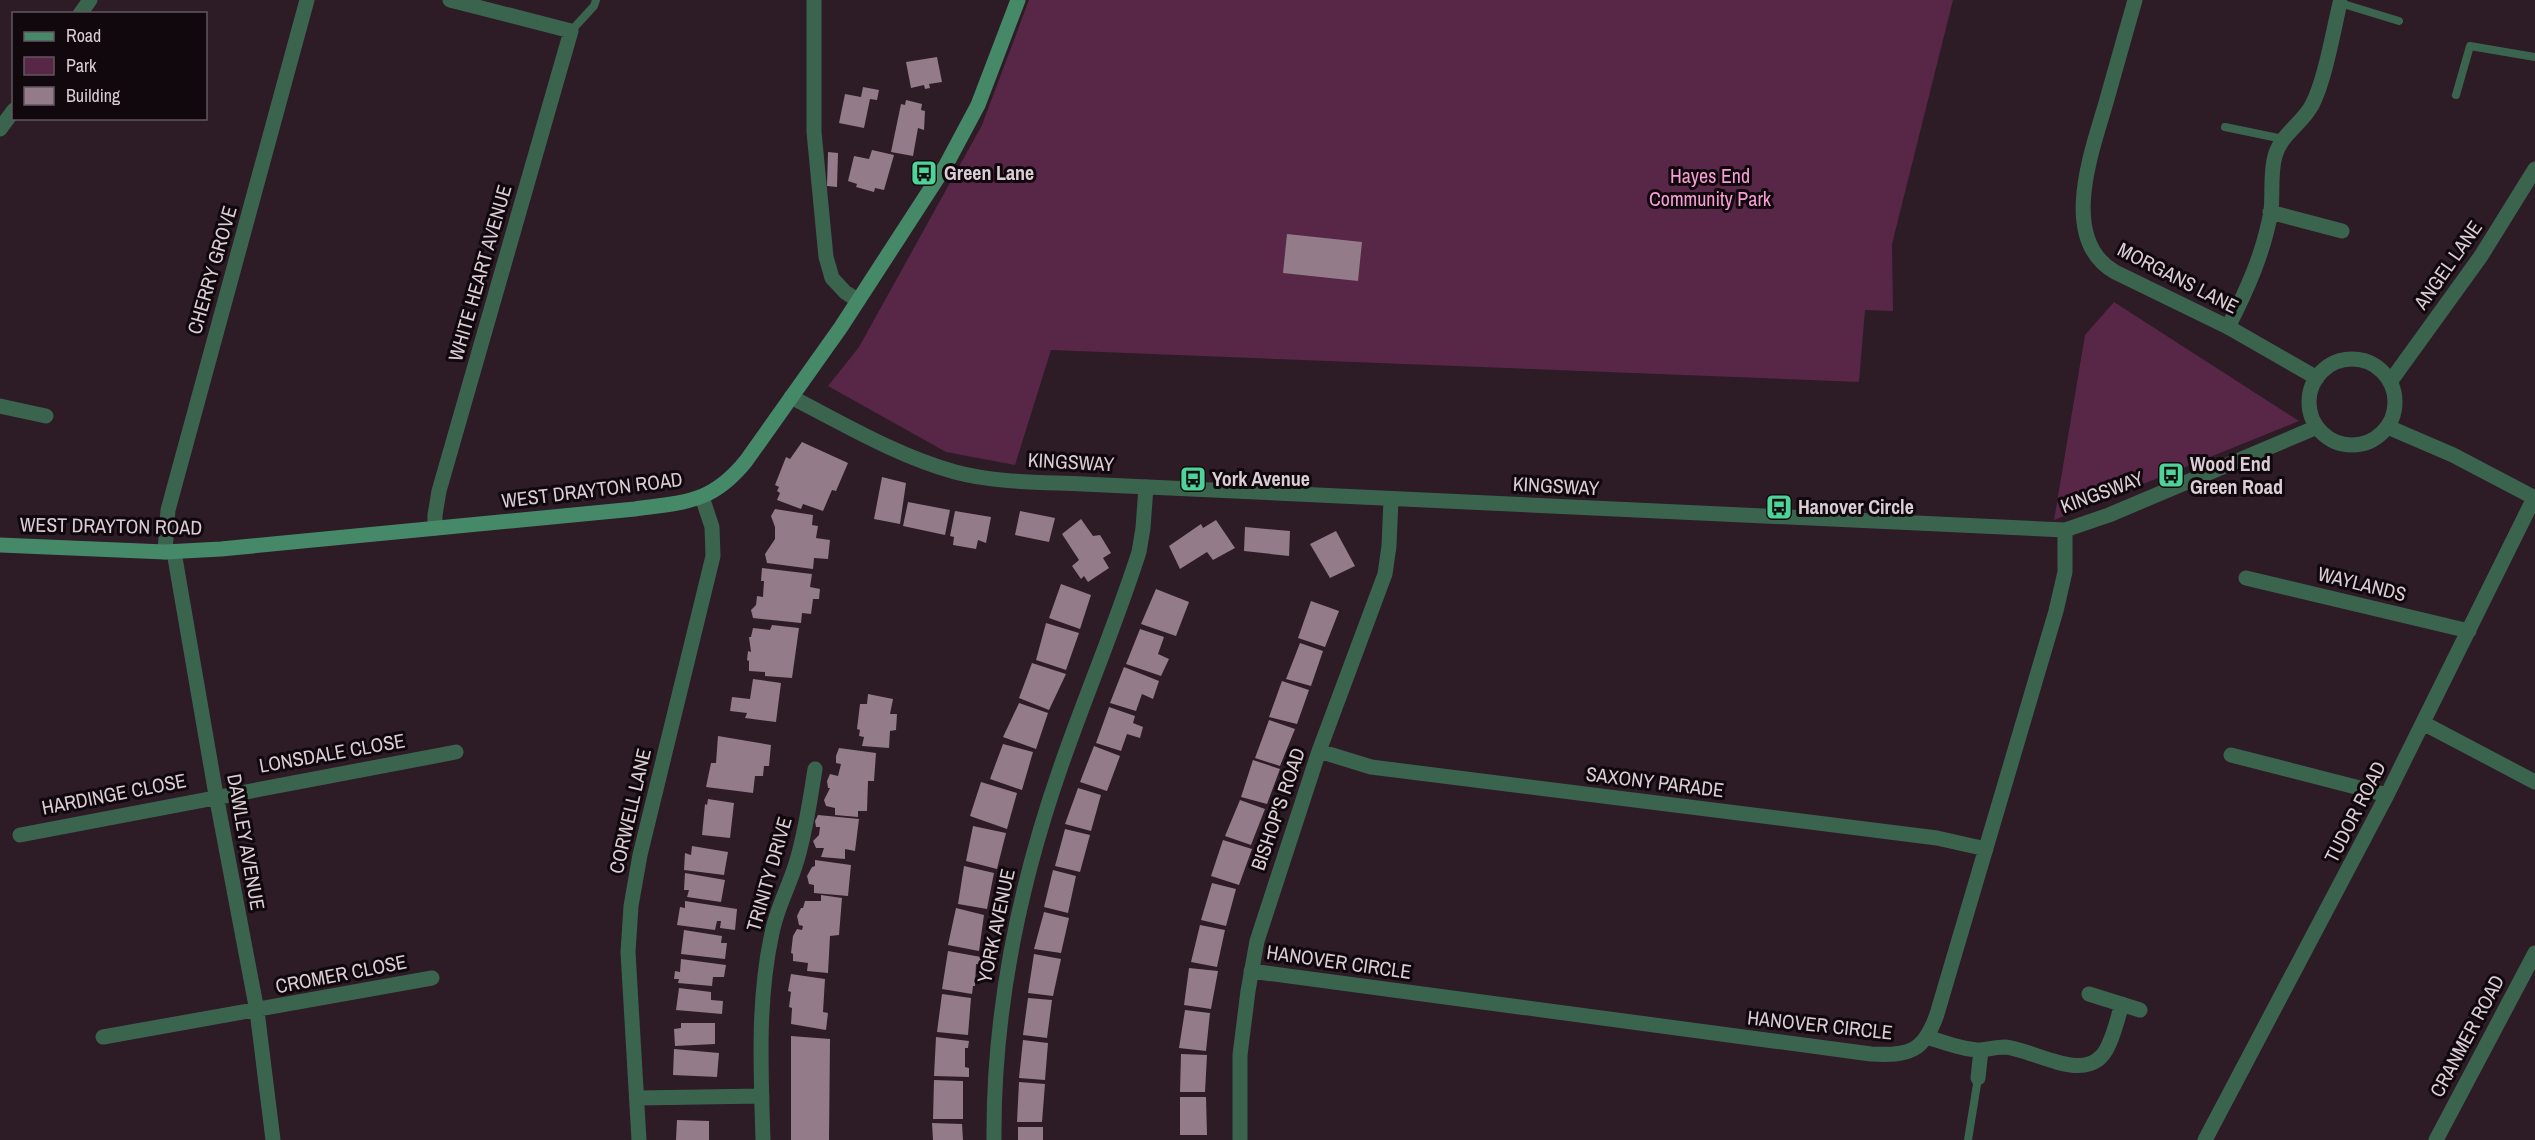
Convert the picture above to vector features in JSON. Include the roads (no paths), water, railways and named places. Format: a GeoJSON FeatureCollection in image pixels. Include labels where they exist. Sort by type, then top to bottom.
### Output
{"type":"FeatureCollection","features":[{"type":"Feature","properties":{"kind":"main road","name":"WEST DRAYTON ROAD"},"geometry":{"type":"LineString","coordinates":[[0,545],[169,552],[635,508],[678,503],[702,497],[720,488],[737,472],[791,397],[857,300],[962,136],[991,74],[1018,0]]}},
{"type":"Feature","properties":{"kind":"street","name":"CHERRY GROVE"},"geometry":{"type":"LineString","coordinates":[[169,552],[168,510],[307,0]]}},
{"type":"Feature","properties":{"kind":"street"},"geometry":{"type":"LineString","coordinates":[[450,0],[571,31]]}},
{"type":"Feature","properties":{"kind":"street"},"geometry":{"type":"LineString","coordinates":[[814,0],[814,132],[827,266],[838,285],[857,300]]}},
{"type":"Feature","properties":{"kind":"street","name":"MORGANS LANE"},"geometry":{"type":"LineString","coordinates":[[2135,0],[2087,170],[2083,203],[2086,233],[2093,251],[2105,266],[2228,327],[2317,378]]}},
{"type":"Feature","properties":{"kind":"street"},"geometry":{"type":"LineString","coordinates":[[2228,327],[2252,274],[2270,212],[2275,156],[2283,139],[2304,119],[2314,102],[2340,3]]}},
{"type":"Feature","properties":{"kind":"street","name":"WHITE HEART AVENUE"},"geometry":{"type":"LineString","coordinates":[[435,528],[439,491],[571,31]]}},
{"type":"Feature","properties":{"kind":"street"},"geometry":{"type":"LineString","coordinates":[[0,129],[12,113]]}},
{"type":"Feature","properties":{"kind":"street","name":"ANGEL LANE"},"geometry":{"type":"LineString","coordinates":[[2390,382],[2481,256],[2535,169]]}},
{"type":"Feature","properties":{"kind":"street"},"geometry":{"type":"LineString","coordinates":[[2270,212],[2342,231]]}},
{"type":"Feature","properties":{"kind":"street"},"geometry":{"type":"LineString","coordinates":[[2348,360],[2368,362],[2384,373],[2390,382],[2395,406],[2388,426],[2371,441],[2349,445],[2331,439],[2317,427],[2309,404],[2312,388],[2317,378],[2330,365],[2348,360]]}},
{"type":"Feature","properties":{"kind":"street","name":"KINGSWAY"},"geometry":{"type":"LineString","coordinates":[[791,397],[898,450],[955,472],[980,477],[1391,499],[2066,530],[2109,515],[2317,427]]}},
{"type":"Feature","properties":{"kind":"street"},"geometry":{"type":"LineString","coordinates":[[0,405],[46,416]]}},
{"type":"Feature","properties":{"kind":"street"},"geometry":{"type":"LineString","coordinates":[[2388,426],[2453,455],[2535,498]]}},
{"type":"Feature","properties":{"kind":"street","name":"YORK AVENUE"},"geometry":{"type":"LineString","coordinates":[[994,1140],[998,1036],[1005,984],[1022,900],[1039,835],[1061,766],[1139,552],[1146,487]]}},
{"type":"Feature","properties":{"kind":"street","name":"CORWELL LANE"},"geometry":{"type":"LineString","coordinates":[[639,1140],[628,930],[640,855],[713,556],[712,527],[702,497]]}},
{"type":"Feature","properties":{"kind":"street","name":"TUDOR ROAD"},"geometry":{"type":"LineString","coordinates":[[2205,1140],[2387,795],[2535,498]]}},
{"type":"Feature","properties":{"kind":"street","name":"BISHOP'S ROAD"},"geometry":{"type":"LineString","coordinates":[[1240,1140],[1240,1055],[1251,970],[1266,912],[1320,751],[1384,574],[1389,546],[1391,499]]}},
{"type":"Feature","properties":{"kind":"street"},"geometry":{"type":"LineString","coordinates":[[2066,530],[2065,572],[2056,611],[1937,1014],[1927,1038],[1981,1050],[2005,1047],[2074,1066],[2090,1064],[2104,1054],[2109,1045],[2122,1004]]}},
{"type":"Feature","properties":{"kind":"street","name":"DAWLEY AVENUE"},"geometry":{"type":"LineString","coordinates":[[169,552],[257,1011],[273,1140]]}},
{"type":"Feature","properties":{"kind":"street","name":"WAYLANDS"},"geometry":{"type":"LineString","coordinates":[[2246,578],[2469,632]]}},
{"type":"Feature","properties":{"kind":"street"},"geometry":{"type":"LineString","coordinates":[[2423,723],[2535,782]]}},
{"type":"Feature","properties":{"kind":"street","name":"SAXONY PARADE"},"geometry":{"type":"LineString","coordinates":[[1320,751],[1371,767],[1937,838],[1986,849]]}},
{"type":"Feature","properties":{"kind":"street","name":"LONSDALE CLOSE"},"geometry":{"type":"LineString","coordinates":[[216,795],[456,752]]}},
{"type":"Feature","properties":{"kind":"street"},"geometry":{"type":"LineString","coordinates":[[2231,755],[2387,795]]}},
{"type":"Feature","properties":{"kind":"street","name":"TRINITY DRIVE"},"geometry":{"type":"LineString","coordinates":[[763,1140],[761,1025],[771,935],[780,903],[800,851],[815,769]]}},
{"type":"Feature","properties":{"kind":"street","name":"HARDINGE CLOSE"},"geometry":{"type":"LineString","coordinates":[[20,835],[216,795]]}},
{"type":"Feature","properties":{"kind":"street","name":"CRANMER ROAD"},"geometry":{"type":"LineString","coordinates":[[2436,1140],[2535,952]]}},
{"type":"Feature","properties":{"kind":"street","name":"HANOVER CIRCLE"},"geometry":{"type":"LineString","coordinates":[[1251,970],[1871,1054],[1908,1053],[1922,1045],[1927,1038]]}},
{"type":"Feature","properties":{"kind":"street","name":"CROMER CLOSE"},"geometry":{"type":"LineString","coordinates":[[103,1038],[432,978]]}},
{"type":"Feature","properties":{"kind":"street"},"geometry":{"type":"LineString","coordinates":[[2089,994],[2140,1010]]}},
{"type":"Feature","properties":{"kind":"street"},"geometry":{"type":"LineString","coordinates":[[1978,1078],[1981,1050]]}},
{"type":"Feature","properties":{"kind":"street"},"geometry":{"type":"LineString","coordinates":[[638,1098],[762,1096]]}},
{"type":"Feature","properties":{"kind":"lane"},"geometry":{"type":"LineString","coordinates":[[571,31],[594,6],[596,0]]}},
{"type":"Feature","properties":{"kind":"lane"},"geometry":{"type":"LineString","coordinates":[[2340,3],[2399,21]]}},
{"type":"Feature","properties":{"kind":"lane"},"geometry":{"type":"LineString","coordinates":[[2456,95],[2470,46],[2535,57]]}},
{"type":"Feature","properties":{"kind":"lane"},"geometry":{"type":"LineString","coordinates":[[2224,127],[2283,139]]}},
{"type":"Feature","properties":{"kind":"lane"},"geometry":{"type":"LineString","coordinates":[[1968,1140],[1978,1078]]}},
{"type":"Feature","properties":{"kind":"place","name":"Green Lane"},"geometry":{"type":"Point","coordinates":[924,173]}},
{"type":"Feature","properties":{"kind":"place","name":"Wood End Green Road"},"geometry":{"type":"Point","coordinates":[2171,475]}},
{"type":"Feature","properties":{"kind":"place","name":"York Avenue"},"geometry":{"type":"Point","coordinates":[1193,479]}},
{"type":"Feature","properties":{"kind":"place","name":"Hanover Circle"},"geometry":{"type":"Point","coordinates":[1779,507]}},
{"type":"Feature","properties":{"kind":"park label","name":"Hayes End Community Park"},"geometry":{"type":"Point","coordinates":[1710,188]}}]}
